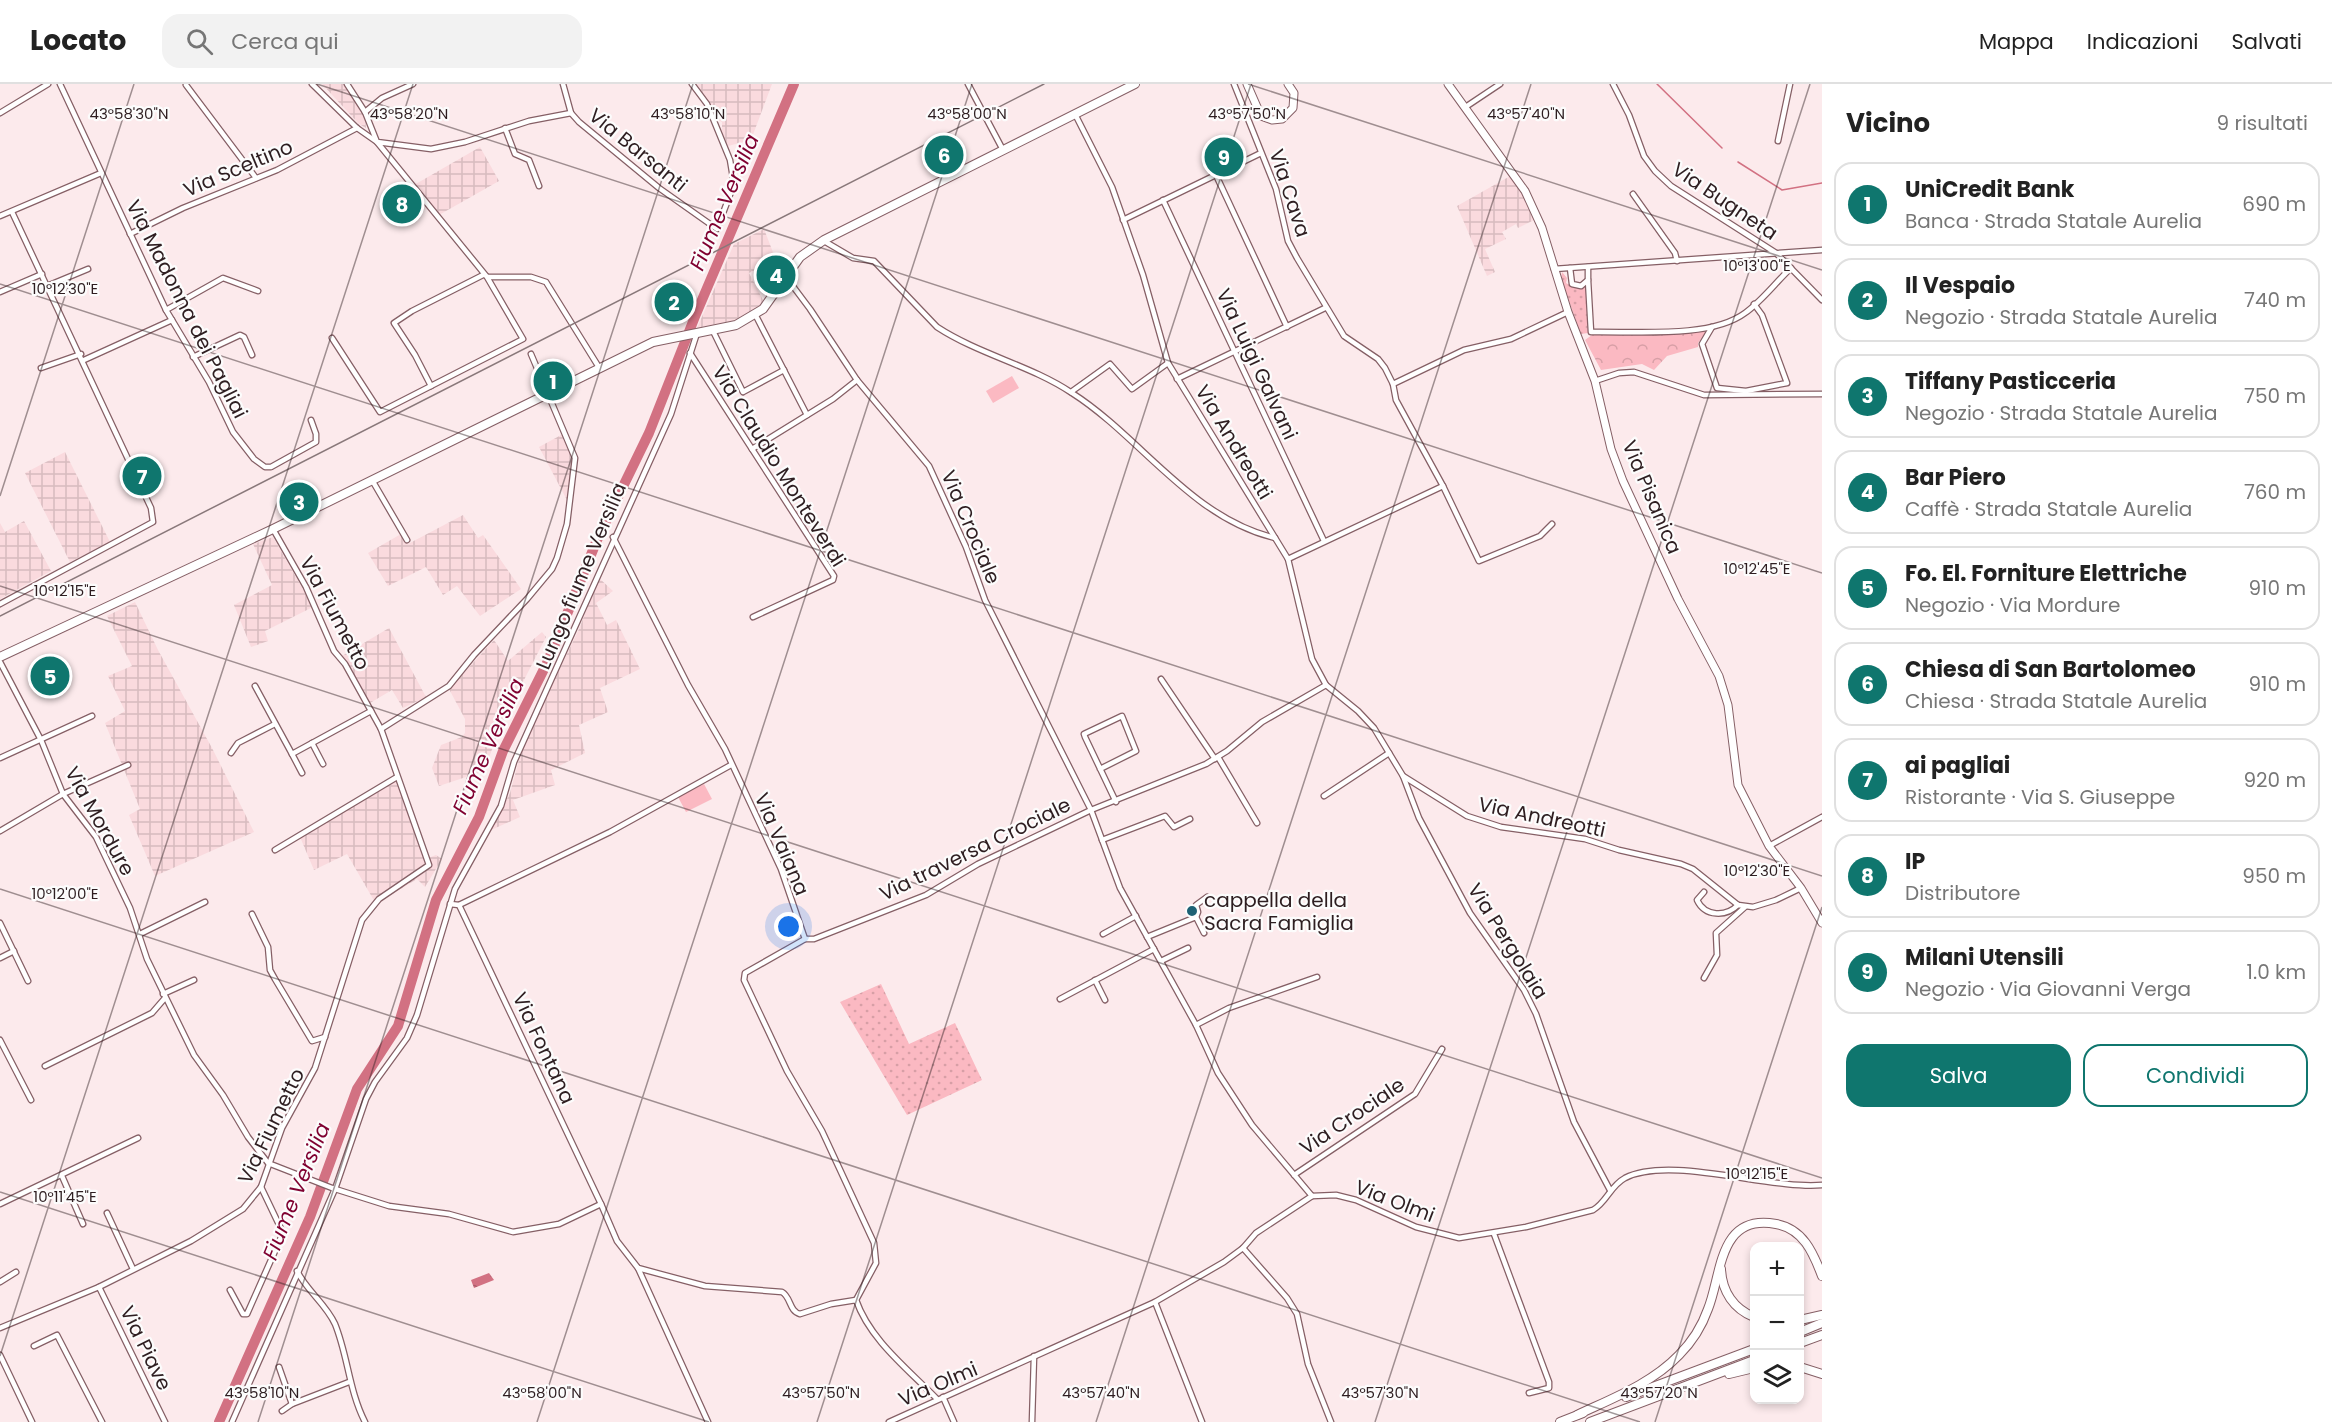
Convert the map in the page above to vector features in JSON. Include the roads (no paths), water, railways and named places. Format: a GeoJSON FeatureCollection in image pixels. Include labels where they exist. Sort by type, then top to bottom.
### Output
{"type":"FeatureCollection","features":[{"type":"Feature","properties":{"kind":"highway"},"geometry":{"type":"LineString","coordinates":[[1577,1415],[1638,1386],[1658,1374],[1680,1354],[1698,1331],[1709,1308],[1723,1251],[1740,1232],[1764,1223],[1790,1229],[1804,1241],[1822,1276]]}},
{"type":"Feature","properties":{"kind":"highway"},"geometry":{"type":"LineString","coordinates":[[1750,1314],[1734,1304],[1722,1278],[1728,1250],[1733,1242],[1758,1227],[1776,1227],[1797,1238],[1809,1252],[1822,1284]]}},
{"type":"Feature","properties":{"kind":"highway"},"geometry":{"type":"LineString","coordinates":[[1804,1319],[1822,1315]]}},
{"type":"Feature","properties":{"kind":"highway"},"geometry":{"type":"LineString","coordinates":[[1804,1330],[1822,1323]]}},
{"type":"Feature","properties":{"kind":"highway"},"geometry":{"type":"LineString","coordinates":[[1804,1342],[1822,1335]]}},
{"type":"Feature","properties":{"kind":"highway"},"geometry":{"type":"LineString","coordinates":[[1560,1422],[1752,1350]]}},
{"type":"Feature","properties":{"kind":"highway"},"geometry":{"type":"LineString","coordinates":[[1590,1422],[1750,1362]]}},
{"type":"Feature","properties":{"kind":"highway"},"geometry":{"type":"LineString","coordinates":[[1804,1368],[1822,1374]]}},
{"type":"Feature","properties":{"kind":"highway"},"geometry":{"type":"LineString","coordinates":[[1674,1389],[1750,1369]]}},
{"type":"Feature","properties":{"kind":"main road"},"geometry":{"type":"LineString","coordinates":[[0,657],[273,529],[653,342],[736,325],[755,314],[774,297],[800,257],[824,240],[1136,84]]}},
{"type":"Feature","properties":{"kind":"street"},"geometry":{"type":"LineString","coordinates":[[0,113],[48,84]]}},
{"type":"Feature","properties":{"kind":"street","name":"Via Madonna dei Pagliai"},"geometry":{"type":"LineString","coordinates":[[60,84],[166,310],[214,392],[232,432],[254,459],[265,467],[271,467],[315,442],[316,434],[311,420]]}},
{"type":"Feature","properties":{"kind":"street"},"geometry":{"type":"LineString","coordinates":[[312,84],[357,128],[377,141],[431,149],[465,142],[505,128],[571,113],[563,84]]}},
{"type":"Feature","properties":{"kind":"street"},"geometry":{"type":"LineString","coordinates":[[332,338],[380,411],[523,339],[485,276],[377,141],[365,111],[346,84]]}},
{"type":"Feature","properties":{"kind":"street"},"geometry":{"type":"LineString","coordinates":[[365,111],[382,98],[413,84]]}},
{"type":"Feature","properties":{"kind":"street","name":"Via Barsanti"},"geometry":{"type":"LineString","coordinates":[[571,113],[658,188],[717,230],[734,184],[730,160],[707,104],[692,84]]}},
{"type":"Feature","properties":{"kind":"street"},"geometry":{"type":"LineString","coordinates":[[968,84],[1003,150]]}},
{"type":"Feature","properties":{"kind":"street","name":"Via Cava"},"geometry":{"type":"LineString","coordinates":[[1234,84],[1276,189],[1288,241],[1325,308],[1344,336],[1378,359],[1393,384],[1395,400],[1443,486],[1479,561],[1540,536],[1552,524]]}},
{"type":"Feature","properties":{"kind":"street"},"geometry":{"type":"LineString","coordinates":[[1247,84],[1261,116],[1272,120],[1282,119],[1293,108],[1294,93],[1288,84]]}},
{"type":"Feature","properties":{"kind":"street","name":"Via Pisanica"},"geometry":{"type":"LineString","coordinates":[[1448,84],[1467,106],[1526,191],[1542,228],[1568,312],[1594,381],[1611,449],[1623,481],[1678,599],[1719,676],[1728,705],[1738,784],[1769,846],[1801,888],[1822,923]]}},
{"type":"Feature","properties":{"kind":"street"},"geometry":{"type":"LineString","coordinates":[[1467,106],[1500,84]]}},
{"type":"Feature","properties":{"kind":"street","name":"Via Bugneta"},"geometry":{"type":"LineString","coordinates":[[1613,84],[1629,115],[1644,156],[1655,171],[1671,186],[1776,253],[1822,300]]}},
{"type":"Feature","properties":{"kind":"street"},"geometry":{"type":"LineString","coordinates":[[1778,141],[1790,84]]}},
{"type":"Feature","properties":{"kind":"street"},"geometry":{"type":"LineString","coordinates":[[186,85],[256,178]]}},
{"type":"Feature","properties":{"kind":"street","name":"Via Andreotti"},"geometry":{"type":"LineString","coordinates":[[1075,114],[1112,188],[1124,220],[1168,363],[1228,457],[1288,559],[1312,659],[1326,686],[1362,716],[1404,776],[1467,816],[1481,821],[1549,835],[1585,838],[1619,850],[1681,864],[1694,869],[1738,905],[1745,907],[1776,900],[1801,888]]}},
{"type":"Feature","properties":{"kind":"street","name":"Via Sceltino"},"geometry":{"type":"LineString","coordinates":[[130,234],[183,208],[256,178],[350,134],[357,128]]}},
{"type":"Feature","properties":{"kind":"street"},"geometry":{"type":"LineString","coordinates":[[505,128],[515,154],[529,160],[539,186]]}},
{"type":"Feature","properties":{"kind":"street"},"geometry":{"type":"LineString","coordinates":[[1124,220],[1261,153]]}},
{"type":"Feature","properties":{"kind":"street"},"geometry":{"type":"LineString","coordinates":[[0,216],[100,173]]}},
{"type":"Feature","properties":{"kind":"street"},"geometry":{"type":"LineString","coordinates":[[1216,175],[1287,327]]}},
{"type":"Feature","properties":{"kind":"street"},"geometry":{"type":"LineString","coordinates":[[1633,194],[1675,253],[1677,261]]}},
{"type":"Feature","properties":{"kind":"street","name":"Via Luigi Galvani"},"geometry":{"type":"LineString","coordinates":[[1163,200],[1324,541]]}},
{"type":"Feature","properties":{"kind":"street"},"geometry":{"type":"LineString","coordinates":[[0,604],[153,522],[151,508],[115,434],[84,360],[12,212]]}},
{"type":"Feature","properties":{"kind":"street"},"geometry":{"type":"LineString","coordinates":[[824,240],[853,258],[874,261],[937,327],[947,334],[984,353],[1032,370],[1071,392],[1098,411],[1215,513],[1240,526],[1275,538]]}},
{"type":"Feature","properties":{"kind":"street"},"geometry":{"type":"LineString","coordinates":[[1554,269],[1822,250]]}},
{"type":"Feature","properties":{"kind":"street"},"geometry":{"type":"LineString","coordinates":[[1588,267],[1592,332],[1712,327],[1744,314],[1791,268]]}},
{"type":"Feature","properties":{"kind":"street"},"geometry":{"type":"LineString","coordinates":[[1570,268],[1570,280],[1574,286],[1581,286],[1588,280]]}},
{"type":"Feature","properties":{"kind":"street"},"geometry":{"type":"LineString","coordinates":[[47,286],[88,269]]}},
{"type":"Feature","properties":{"kind":"street"},"geometry":{"type":"LineString","coordinates":[[0,292],[42,274]]}},
{"type":"Feature","properties":{"kind":"street"},"geometry":{"type":"LineString","coordinates":[[431,386],[393,323],[419,307],[485,276],[531,277],[546,282],[600,369]]}},
{"type":"Feature","properties":{"kind":"street"},"geometry":{"type":"LineString","coordinates":[[166,310],[223,278],[258,291]]}},
{"type":"Feature","properties":{"kind":"street","name":"Via Crociale"},"geometry":{"type":"LineString","coordinates":[[784,280],[792,285],[810,309],[857,380],[929,466],[966,547],[985,600],[1091,810],[1120,888],[1196,1025],[1218,1073],[1235,1102],[1312,1196]]}},
{"type":"Feature","properties":{"kind":"street"},"geometry":{"type":"LineString","coordinates":[[1712,327],[1702,344],[1717,388],[1746,391],[1787,383],[1762,315],[1754,304]]}},
{"type":"Feature","properties":{"kind":"street"},"geometry":{"type":"LineString","coordinates":[[1177,379],[1325,308]]}},
{"type":"Feature","properties":{"kind":"street"},"geometry":{"type":"LineString","coordinates":[[1393,384],[1464,350],[1511,339],[1568,312]]}},
{"type":"Feature","properties":{"kind":"street"},"geometry":{"type":"LineString","coordinates":[[755,314],[807,415]]}},
{"type":"Feature","properties":{"kind":"street"},"geometry":{"type":"LineString","coordinates":[[84,360],[172,320]]}},
{"type":"Feature","properties":{"kind":"street"},"geometry":{"type":"LineString","coordinates":[[714,331],[743,392],[784,370]]}},
{"type":"Feature","properties":{"kind":"street","name":"Lungo fiume Versilia"},"geometry":{"type":"LineString","coordinates":[[232,1422],[333,1189],[366,1100],[375,1082],[406,1038],[417,1015],[455,889],[501,806],[514,762],[562,660],[613,537],[671,414],[695,334]]}},
{"type":"Feature","properties":{"kind":"street"},"geometry":{"type":"LineString","coordinates":[[193,357],[240,335],[244,337],[252,355]]}},
{"type":"Feature","properties":{"kind":"street","name":"Via Claudio Monteverdi"},"geometry":{"type":"LineString","coordinates":[[690,353],[834,576],[833,580],[753,617]]}},
{"type":"Feature","properties":{"kind":"street"},"geometry":{"type":"LineString","coordinates":[[41,368],[81,354]]}},
{"type":"Feature","properties":{"kind":"street"},"geometry":{"type":"LineString","coordinates":[[381,729],[449,686],[474,655],[527,599],[552,569],[557,558],[567,524],[576,465],[573,449],[531,354]]}},
{"type":"Feature","properties":{"kind":"street"},"geometry":{"type":"LineString","coordinates":[[1071,392],[1110,364],[1132,389],[1168,363]]}},
{"type":"Feature","properties":{"kind":"street"},"geometry":{"type":"LineString","coordinates":[[1594,381],[1619,373],[1634,372],[1704,395],[1822,393]]}},
{"type":"Feature","properties":{"kind":"street"},"geometry":{"type":"LineString","coordinates":[[752,449],[857,380]]}},
{"type":"Feature","properties":{"kind":"street"},"geometry":{"type":"LineString","coordinates":[[371,480],[407,540]]}},
{"type":"Feature","properties":{"kind":"street"},"geometry":{"type":"LineString","coordinates":[[1288,559],[1443,486]]}},
{"type":"Feature","properties":{"kind":"street","name":"Via Fiumetto"},"geometry":{"type":"LineString","coordinates":[[0,1328],[99,1287],[226,1222],[243,1209],[261,1187],[282,1128],[315,1068],[362,920],[379,899],[429,865],[429,858],[381,729],[345,664],[334,651],[306,587],[273,529]]}},
{"type":"Feature","properties":{"kind":"street","name":"Via Vaiana"},"geometry":{"type":"LineString","coordinates":[[613,537],[731,765],[784,878],[805,939]]}},
{"type":"Feature","properties":{"kind":"street","name":"Via Mordure"},"geometry":{"type":"LineString","coordinates":[[0,662],[41,740],[63,794],[96,837],[140,934],[147,959],[194,1055],[223,1095],[248,1137],[268,1162],[333,1189],[408,1210],[449,1214],[495,1229],[513,1232],[559,1224],[601,1204]]}},
{"type":"Feature","properties":{"kind":"street"},"geometry":{"type":"LineString","coordinates":[[1161,679],[1217,758],[1257,823]]}},
{"type":"Feature","properties":{"kind":"street"},"geometry":{"type":"LineString","coordinates":[[255,686],[302,773]]}},
{"type":"Feature","properties":{"kind":"street"},"geometry":{"type":"LineString","coordinates":[[1091,810],[1116,802],[1217,758],[1262,722],[1326,686]]}},
{"type":"Feature","properties":{"kind":"street"},"geometry":{"type":"LineString","coordinates":[[292,754],[371,711]]}},
{"type":"Feature","properties":{"kind":"street"},"geometry":{"type":"LineString","coordinates":[[0,758],[92,716]]}},
{"type":"Feature","properties":{"kind":"street"},"geometry":{"type":"LineString","coordinates":[[1100,768],[1136,751],[1121,716],[1085,734],[1100,768],[1116,802]]}},
{"type":"Feature","properties":{"kind":"street"},"geometry":{"type":"LineString","coordinates":[[231,753],[233,746],[275,724]]}},
{"type":"Feature","properties":{"kind":"street"},"geometry":{"type":"LineString","coordinates":[[312,743],[323,764]]}},
{"type":"Feature","properties":{"kind":"street"},"geometry":{"type":"LineString","coordinates":[[1324,796],[1389,753]]}},
{"type":"Feature","properties":{"kind":"street"},"geometry":{"type":"LineString","coordinates":[[0,831],[63,794],[128,765]]}},
{"type":"Feature","properties":{"kind":"street"},"geometry":{"type":"LineString","coordinates":[[450,904],[459,905],[610,832],[731,765]]}},
{"type":"Feature","properties":{"kind":"street","name":"Via Pergolaia"},"geometry":{"type":"LineString","coordinates":[[1404,776],[1424,828],[1470,913],[1524,990],[1536,1014],[1574,1122],[1610,1190]]}},
{"type":"Feature","properties":{"kind":"street"},"geometry":{"type":"LineString","coordinates":[[275,850],[397,777]]}},
{"type":"Feature","properties":{"kind":"street","name":"Via traversa Crociale"},"geometry":{"type":"LineString","coordinates":[[805,939],[824,935],[926,895],[978,864],[1091,810]]}},
{"type":"Feature","properties":{"kind":"street"},"geometry":{"type":"LineString","coordinates":[[1102,840],[1165,816],[1174,827],[1190,819]]}},
{"type":"Feature","properties":{"kind":"street"},"geometry":{"type":"LineString","coordinates":[[1769,846],[1822,817]]}},
{"type":"Feature","properties":{"kind":"street"},"geometry":{"type":"LineString","coordinates":[[1704,892],[1697,900],[1699,904],[1713,913],[1722,915],[1732,911],[1738,905]]}},
{"type":"Feature","properties":{"kind":"street"},"geometry":{"type":"LineString","coordinates":[[1204,933],[1196,917],[1196,905],[1207,897]]}},
{"type":"Feature","properties":{"kind":"street"},"geometry":{"type":"LineString","coordinates":[[140,934],[205,902]]}},
{"type":"Feature","properties":{"kind":"street","name":"Via Fontana"},"geometry":{"type":"LineString","coordinates":[[459,905],[617,1242],[638,1268]]}},
{"type":"Feature","properties":{"kind":"street"},"geometry":{"type":"LineString","coordinates":[[1704,978],[1717,955],[1716,933],[1745,907]]}},
{"type":"Feature","properties":{"kind":"street"},"geometry":{"type":"LineString","coordinates":[[252,914],[268,947],[270,969],[302,1027],[312,1041],[325,1037]]}},
{"type":"Feature","properties":{"kind":"street"},"geometry":{"type":"LineString","coordinates":[[1103,934],[1136,916]]}},
{"type":"Feature","properties":{"kind":"street"},"geometry":{"type":"LineString","coordinates":[[1148,937],[1196,917]]}},
{"type":"Feature","properties":{"kind":"street"},"geometry":{"type":"LineString","coordinates":[[0,924],[28,981]]}},
{"type":"Feature","properties":{"kind":"street"},"geometry":{"type":"LineString","coordinates":[[638,1268],[705,1287],[782,1292],[793,1309],[800,1314],[856,1299],[876,1263],[874,1243],[822,1131],[787,1071],[744,980],[745,973],[754,966],[805,939]]}},
{"type":"Feature","properties":{"kind":"street"},"geometry":{"type":"LineString","coordinates":[[1161,961],[1188,948]]}},
{"type":"Feature","properties":{"kind":"street"},"geometry":{"type":"LineString","coordinates":[[1060,999],[1154,949]]}},
{"type":"Feature","properties":{"kind":"street"},"geometry":{"type":"LineString","coordinates":[[0,958],[14,951]]}},
{"type":"Feature","properties":{"kind":"street"},"geometry":{"type":"LineString","coordinates":[[1196,1025],[1229,1008],[1317,977]]}},
{"type":"Feature","properties":{"kind":"street"},"geometry":{"type":"LineString","coordinates":[[45,1066],[152,1013],[164,996],[194,980]]}},
{"type":"Feature","properties":{"kind":"street"},"geometry":{"type":"LineString","coordinates":[[1095,980],[1105,1000]]}},
{"type":"Feature","properties":{"kind":"street"},"geometry":{"type":"LineString","coordinates":[[0,1040],[31,1100]]}},
{"type":"Feature","properties":{"kind":"street","name":"Via Crociale"},"geometry":{"type":"LineString","coordinates":[[1294,1175],[1415,1094],[1442,1049]]}},
{"type":"Feature","properties":{"kind":"street"},"geometry":{"type":"LineString","coordinates":[[0,1204],[138,1138]]}},
{"type":"Feature","properties":{"kind":"street","name":"Via Olmi"},"geometry":{"type":"LineString","coordinates":[[889,1422],[940,1398],[1004,1373],[1034,1356],[1155,1302],[1243,1248],[1256,1233],[1312,1196],[1336,1195],[1356,1200],[1416,1227],[1459,1238],[1494,1234],[1570,1218],[1593,1210],[1606,1199],[1610,1190],[1626,1178],[1650,1171],[1822,1185]]}},
{"type":"Feature","properties":{"kind":"street"},"geometry":{"type":"LineString","coordinates":[[62,1176],[83,1224]]}},
{"type":"Feature","properties":{"kind":"street"},"geometry":{"type":"LineString","coordinates":[[230,1290],[243,1314],[247,1314],[283,1233],[261,1187]]}},
{"type":"Feature","properties":{"kind":"street"},"geometry":{"type":"LineString","coordinates":[[106,1213],[133,1269]]}},
{"type":"Feature","properties":{"kind":"street"},"geometry":{"type":"LineString","coordinates":[[1494,1234],[1549,1382],[1549,1388],[1528,1393]]}},
{"type":"Feature","properties":{"kind":"street"},"geometry":{"type":"LineString","coordinates":[[1243,1248],[1287,1298],[1297,1314],[1308,1365],[1331,1422]]}},
{"type":"Feature","properties":{"kind":"street"},"geometry":{"type":"LineString","coordinates":[[638,1268],[708,1422]]}},
{"type":"Feature","properties":{"kind":"street"},"geometry":{"type":"LineString","coordinates":[[297,1271],[334,1322],[342,1345],[350,1382],[365,1422]]}},
{"type":"Feature","properties":{"kind":"street"},"geometry":{"type":"LineString","coordinates":[[0,1282],[16,1272]]}},
{"type":"Feature","properties":{"kind":"street","name":"Via Piave"},"geometry":{"type":"LineString","coordinates":[[99,1287],[165,1422]]}},
{"type":"Feature","properties":{"kind":"street"},"geometry":{"type":"LineString","coordinates":[[856,1299],[869,1326],[884,1344],[940,1398],[954,1422]]}},
{"type":"Feature","properties":{"kind":"street"},"geometry":{"type":"LineString","coordinates":[[1155,1302],[1202,1422]]}},
{"type":"Feature","properties":{"kind":"street"},"geometry":{"type":"LineString","coordinates":[[34,1346],[57,1335],[102,1422]]}},
{"type":"Feature","properties":{"kind":"street"},"geometry":{"type":"LineString","coordinates":[[0,1355],[32,1422]]}},
{"type":"Feature","properties":{"kind":"street"},"geometry":{"type":"LineString","coordinates":[[1032,1422],[1034,1356]]}},
{"type":"Feature","properties":{"kind":"street"},"geometry":{"type":"LineString","coordinates":[[279,1367],[292,1404]]}},
{"type":"Feature","properties":{"kind":"street"},"geometry":{"type":"LineString","coordinates":[[282,1411],[292,1404],[350,1382]]}},
{"type":"Feature","properties":{"kind":"water"},"geometry":{"type":"Polygon","coordinates":[[[489,1273],[494,1280],[474,1288],[471,1280],[489,1273]]]}},
{"type":"Feature","properties":{"kind":"waterway","name":"Fiume Versilia"},"geometry":{"type":"LineString","coordinates":[[219,1422],[310,1217],[357,1089],[398,1026],[436,900],[479,817],[503,751],[548,661],[597,540],[649,433],[696,314],[794,84]]}},
{"type":"Feature","properties":{"kind":"waterway"},"geometry":{"type":"LineString","coordinates":[[1657,84],[1722,148]]}},
{"type":"Feature","properties":{"kind":"waterway"},"geometry":{"type":"LineString","coordinates":[[1738,162],[1782,190],[1822,183]]}},
{"type":"Feature","properties":{"kind":"railway"},"geometry":{"type":"LineString","coordinates":[[0,616],[1044,84]]}},
{"type":"Feature","properties":{"kind":"place","name":"Chiesa di San Bartolomeo"},"geometry":{"type":"Point","coordinates":[944,155]}},
{"type":"Feature","properties":{"kind":"place","name":"Milani Utensili"},"geometry":{"type":"Point","coordinates":[1224,157]}},
{"type":"Feature","properties":{"kind":"place","name":"IP"},"geometry":{"type":"Point","coordinates":[402,204]}},
{"type":"Feature","properties":{"kind":"place","name":"Bar Piero"},"geometry":{"type":"Point","coordinates":[776,275]}},
{"type":"Feature","properties":{"kind":"place","name":"Il Vespaio"},"geometry":{"type":"Point","coordinates":[674,302]}},
{"type":"Feature","properties":{"kind":"place","name":"UniCredit Bank"},"geometry":{"type":"Point","coordinates":[553,381]}},
{"type":"Feature","properties":{"kind":"place","name":"ai pagliai"},"geometry":{"type":"Point","coordinates":[142,476]}},
{"type":"Feature","properties":{"kind":"place","name":"Tiffany Pasticceria"},"geometry":{"type":"Point","coordinates":[299,502]}},
{"type":"Feature","properties":{"kind":"place","name":"Fo. El. Forniture Elettriche"},"geometry":{"type":"Point","coordinates":[50,676]}},
{"type":"Feature","properties":{"kind":"place","name":"cappella della Sacra Famiglia"},"geometry":{"type":"Point","coordinates":[1192,911]}}]}
